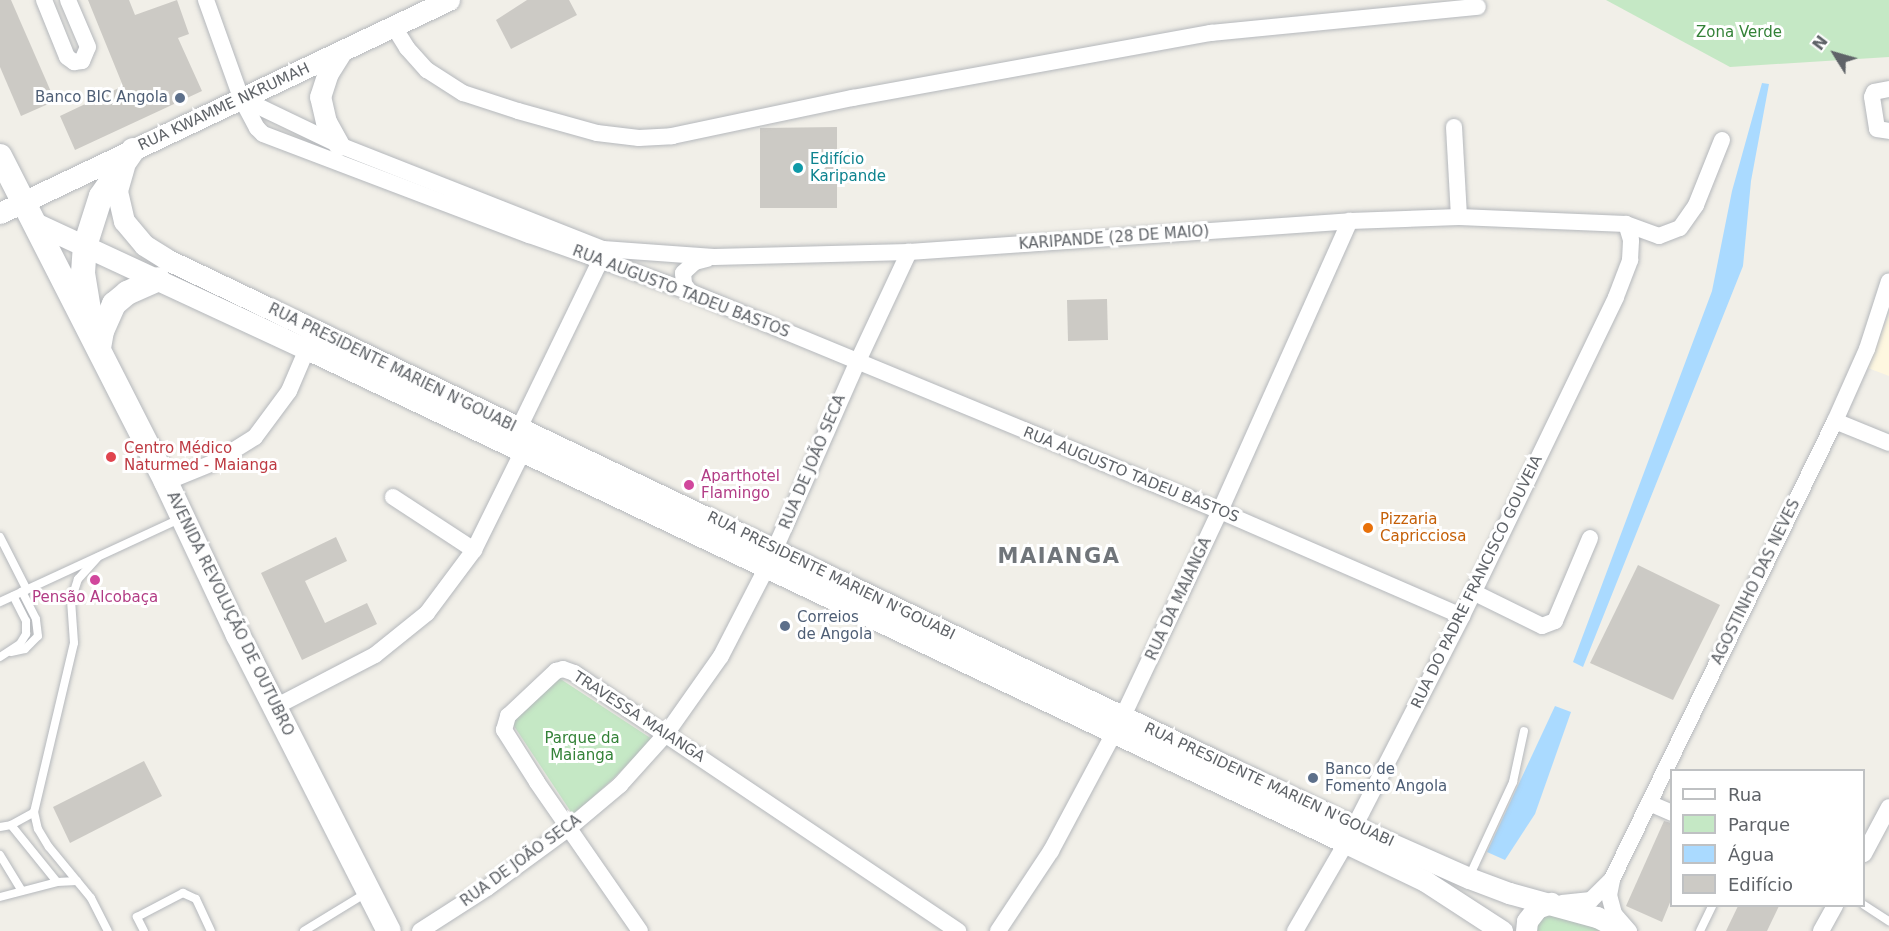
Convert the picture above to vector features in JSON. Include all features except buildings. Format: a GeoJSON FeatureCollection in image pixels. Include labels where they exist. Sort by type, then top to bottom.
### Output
{"type":"FeatureCollection","features":[{"type":"Feature","properties":{"kind":"main road"},"geometry":{"type":"LineString","coordinates":[[99,353],[83,273],[85,246],[101,196],[133,150]]}},
{"type":"Feature","properties":{"kind":"main road","name":"AVENIDA REVOLUÇÃO DE OUTUBRO"},"geometry":{"type":"LineString","coordinates":[[0,156],[166,482],[275,707],[389,931]]}},
{"type":"Feature","properties":{"kind":"main road"},"geometry":{"type":"LineString","coordinates":[[99,353],[102,331],[114,304],[127,293],[159,279]]}},
{"type":"Feature","properties":{"kind":"street"},"geometry":{"type":"LineString","coordinates":[[44,0],[67,57],[74,63],[82,61],[88,47],[68,0]]}},
{"type":"Feature","properties":{"kind":"street"},"geometry":{"type":"LineString","coordinates":[[206,0],[241,98]]}},
{"type":"Feature","properties":{"kind":"street"},"geometry":{"type":"LineString","coordinates":[[422,0],[394,27],[407,48],[427,70],[463,93],[597,133],[639,138],[672,136],[853,98],[1211,33],[1432,6],[1478,7]]}},
{"type":"Feature","properties":{"kind":"street","name":"RUA KWAMME NKRUMAH"},"geometry":{"type":"LineString","coordinates":[[0,213],[28,212],[133,150],[449,0]]}},
{"type":"Feature","properties":{"kind":"street"},"geometry":{"type":"LineString","coordinates":[[339,145],[326,122],[320,97],[328,73],[342,51]]}},
{"type":"Feature","properties":{"kind":"street"},"geometry":{"type":"LineString","coordinates":[[1889,90],[1874,92],[1872,97],[1877,129],[1889,131]]}},
{"type":"Feature","properties":{"kind":"street","name":"RUA AUGUSTO TADEU BASTOS"},"geometry":{"type":"LineString","coordinates":[[241,98],[339,145],[857,363],[1220,511],[1462,616]]}},
{"type":"Feature","properties":{"kind":"street","name":"RUA AUGUSTO TADEU BASTOS"},"geometry":{"type":"LineString","coordinates":[[241,98],[257,128],[263,134],[529,235],[602,254]]}},
{"type":"Feature","properties":{"kind":"street"},"geometry":{"type":"LineString","coordinates":[[1454,127],[1459,217]]}},
{"type":"Feature","properties":{"kind":"street","name":"KARIPANDE (28 DE MAIO)"},"geometry":{"type":"LineString","coordinates":[[602,254],[714,257],[909,252],[1350,221],[1459,217],[1626,224],[1659,236],[1680,228],[1696,205],[1722,140]]}},
{"type":"Feature","properties":{"kind":"street","name":"RUA PRESIDENTE MARIEN N'GOUABI"},"geometry":{"type":"LineString","coordinates":[[133,150],[119,176],[117,191],[124,221],[144,245],[176,264],[519,429],[772,558],[1350,835],[1509,893],[1597,917],[1623,931]]}},
{"type":"Feature","properties":{"kind":"street","name":"RUA PRESIDENTE MARIEN N'GOUABI"},"geometry":{"type":"LineString","coordinates":[[28,212],[85,246],[523,451],[772,558]]}},
{"type":"Feature","properties":{"kind":"street","name":"RUA DA MAIANGA"},"geometry":{"type":"LineString","coordinates":[[998,931],[1051,851],[1119,724],[1220,511],[1350,221]]}},
{"type":"Feature","properties":{"kind":"street","name":"RUA DO PADRE FRANCISCO GOUVEIA"},"geometry":{"type":"LineString","coordinates":[[1295,931],[1350,835],[1462,616],[1616,297],[1630,260],[1631,240],[1626,224]]}},
{"type":"Feature","properties":{"kind":"street","name":"RUA DE JOÃO SECA"},"geometry":{"type":"LineString","coordinates":[[420,931],[487,888],[569,828],[620,785],[666,734],[722,656],[772,558],[857,363],[909,252]]}},
{"type":"Feature","properties":{"kind":"street"},"geometry":{"type":"LineString","coordinates":[[519,429],[602,254]]}},
{"type":"Feature","properties":{"kind":"street"},"geometry":{"type":"LineString","coordinates":[[690,292],[684,284],[682,273],[695,262],[714,257]]}},
{"type":"Feature","properties":{"kind":"street","name":"AGOSTINHO DAS NEVES"},"geometry":{"type":"LineString","coordinates":[[1612,879],[1835,421],[1867,349],[1889,281]]}},
{"type":"Feature","properties":{"kind":"street"},"geometry":{"type":"LineString","coordinates":[[166,482],[215,462],[255,437],[289,390],[307,349]]}},
{"type":"Feature","properties":{"kind":"street"},"geometry":{"type":"LineString","coordinates":[[1835,421],[1889,443]]}},
{"type":"Feature","properties":{"kind":"street"},"geometry":{"type":"LineString","coordinates":[[275,707],[375,655],[408,631],[452,583],[474,550],[523,451]]}},
{"type":"Feature","properties":{"kind":"street"},"geometry":{"type":"LineString","coordinates":[[393,497],[474,550]]}},
{"type":"Feature","properties":{"kind":"street"},"geometry":{"type":"LineString","coordinates":[[1473,592],[1542,626],[1554,621],[1590,538]]}},
{"type":"Feature","properties":{"kind":"street","name":"TRAVESSA MAIANGA"},"geometry":{"type":"LineString","coordinates":[[640,931],[507,736],[504,726],[508,716],[556,671],[563,669],[574,673],[958,931]]}},
{"type":"Feature","properties":{"kind":"street"},"geometry":{"type":"LineString","coordinates":[[1649,803],[1670,813]]}},
{"type":"Feature","properties":{"kind":"street"},"geometry":{"type":"LineString","coordinates":[[1865,850],[1889,807]]}},
{"type":"Feature","properties":{"kind":"street","name":"RUA PRESIDENTE MARIEN N'GOUABI"},"geometry":{"type":"LineString","coordinates":[[1350,835],[1502,931]]}},
{"type":"Feature","properties":{"kind":"street"},"geometry":{"type":"LineString","coordinates":[[1526,931],[1527,921],[1537,908],[1551,903],[1575,904],[1592,900],[1612,879]]}},
{"type":"Feature","properties":{"kind":"street"},"geometry":{"type":"LineString","coordinates":[[1612,879],[1609,894],[1614,914],[1630,931]]}},
{"type":"Feature","properties":{"kind":"street"},"geometry":{"type":"LineString","coordinates":[[1821,931],[1834,907]]}},
{"type":"Feature","properties":{"kind":"lane"},"geometry":{"type":"LineString","coordinates":[[0,602],[183,517]]}},
{"type":"Feature","properties":{"kind":"lane"},"geometry":{"type":"LineString","coordinates":[[0,537],[25,590],[36,619],[38,636],[25,649],[0,657]]}},
{"type":"Feature","properties":{"kind":"lane"},"geometry":{"type":"LineString","coordinates":[[98,556],[78,579],[71,600],[74,643],[34,812],[38,829],[49,847],[92,898],[108,931]]}},
{"type":"Feature","properties":{"kind":"lane"},"geometry":{"type":"LineString","coordinates":[[11,652],[26,634],[27,627],[13,596]]}},
{"type":"Feature","properties":{"kind":"lane"},"geometry":{"type":"LineString","coordinates":[[1469,878],[1513,782],[1524,731]]}},
{"type":"Feature","properties":{"kind":"lane"},"geometry":{"type":"LineString","coordinates":[[0,827],[10,825],[34,812]]}},
{"type":"Feature","properties":{"kind":"lane"},"geometry":{"type":"LineString","coordinates":[[10,825],[57,882]]}},
{"type":"Feature","properties":{"kind":"lane"},"geometry":{"type":"LineString","coordinates":[[0,855],[22,891]]}},
{"type":"Feature","properties":{"kind":"lane"},"geometry":{"type":"LineString","coordinates":[[0,897],[57,882],[77,882]]}},
{"type":"Feature","properties":{"kind":"lane"},"geometry":{"type":"LineString","coordinates":[[304,931],[369,891]]}},
{"type":"Feature","properties":{"kind":"lane"},"geometry":{"type":"LineString","coordinates":[[144,931],[137,917],[183,893],[196,899],[210,931]]}},
{"type":"Feature","properties":{"kind":"lane"},"geometry":{"type":"LineString","coordinates":[[1865,906],[1889,921]]}},
{"type":"Feature","properties":{"kind":"lane"},"geometry":{"type":"LineString","coordinates":[[1700,931],[1712,907]]}},
{"type":"Feature","properties":{"kind":"shaded area"},"geometry":{"type":"Polygon","coordinates":[[[1889,314],[1889,376],[1868,368],[1889,314]]]}},
{"type":"Feature","properties":{"kind":"green space","name":"Zona Verde"},"geometry":{"type":"Polygon","coordinates":[[[1606,0],[1889,0],[1889,57],[1730,67],[1606,0]]]}},
{"type":"Feature","properties":{"kind":"green space","name":"Parque da Maianga"},"geometry":{"type":"Polygon","coordinates":[[[559,678],[652,739],[573,815],[512,723],[559,678]]]}},
{"type":"Feature","properties":{"kind":"green space"},"geometry":{"type":"Polygon","coordinates":[[[1543,914],[1558,914],[1614,931],[1530,931],[1543,914]]]}},
{"type":"Feature","properties":{"kind":"water"},"geometry":{"type":"Polygon","coordinates":[[[1762,83],[1769,84],[1751,181],[1743,266],[1583,667],[1573,662],[1712,291],[1732,191],[1762,83]]]}},
{"type":"Feature","properties":{"kind":"water"},"geometry":{"type":"Polygon","coordinates":[[[1555,706],[1571,712],[1535,814],[1505,860],[1487,852],[1555,706]]]}},
{"type":"Feature","properties":{"kind":"place","name":"Banco BIC Angola"},"geometry":{"type":"Point","coordinates":[180,98]}},
{"type":"Feature","properties":{"kind":"place","name":"Edifício Karipande"},"geometry":{"type":"Point","coordinates":[798,168]}},
{"type":"Feature","properties":{"kind":"place","name":"Centro Médico Naturmed - Maianga"},"geometry":{"type":"Point","coordinates":[111,457]}},
{"type":"Feature","properties":{"kind":"place","name":"Aparthotel Flamingo"},"geometry":{"type":"Point","coordinates":[689,485]}},
{"type":"Feature","properties":{"kind":"place","name":"Pizzaria Capricciosa"},"geometry":{"type":"Point","coordinates":[1368,528]}},
{"type":"Feature","properties":{"kind":"place","name":"Pensão Alcobaça"},"geometry":{"type":"Point","coordinates":[95,580]}},
{"type":"Feature","properties":{"kind":"place","name":"Correios de Angola"},"geometry":{"type":"Point","coordinates":[785,626]}},
{"type":"Feature","properties":{"kind":"place","name":"Banco de Fomento Angola"},"geometry":{"type":"Point","coordinates":[1313,778]}},
{"type":"Feature","properties":{"kind":"district","name":"MAIANGA"},"geometry":{"type":"Point","coordinates":[1059,556]}}]}
